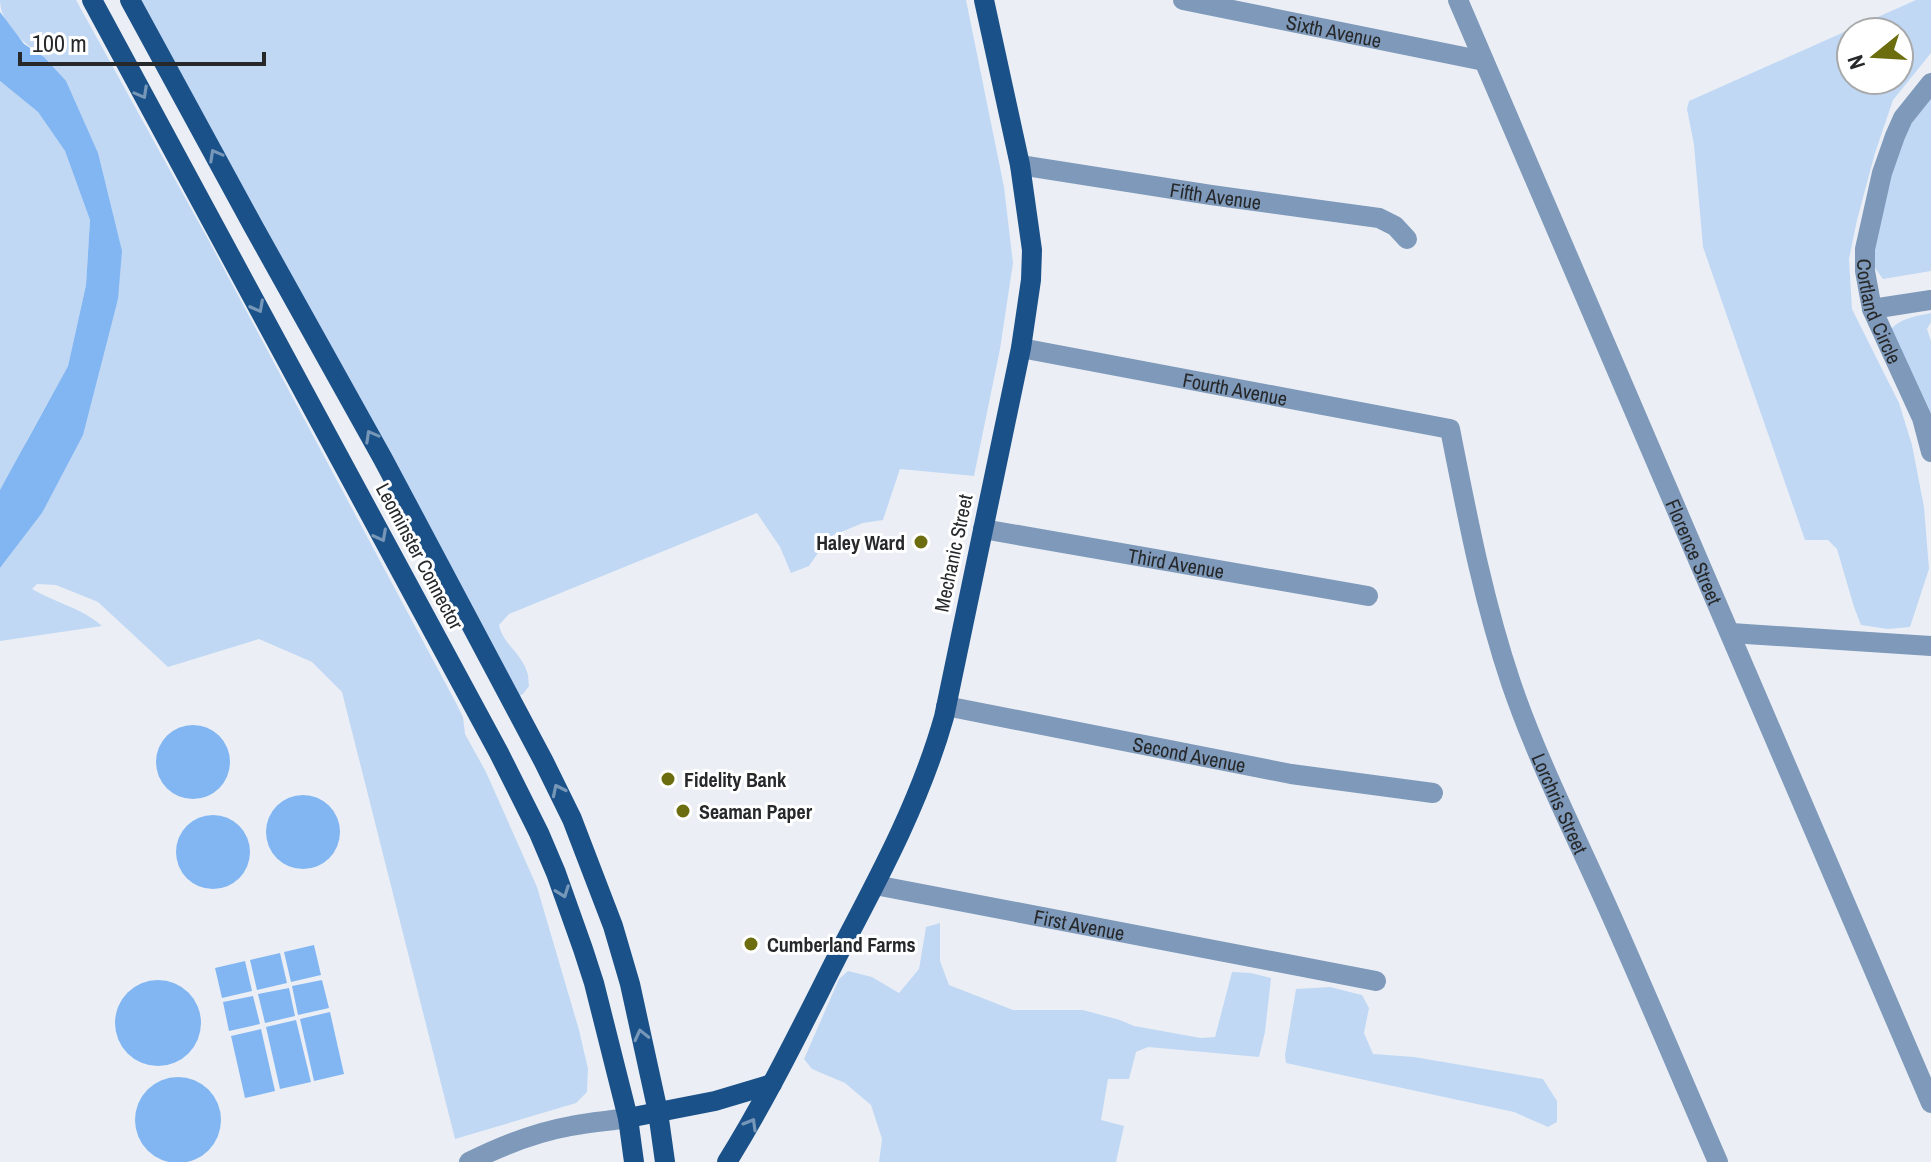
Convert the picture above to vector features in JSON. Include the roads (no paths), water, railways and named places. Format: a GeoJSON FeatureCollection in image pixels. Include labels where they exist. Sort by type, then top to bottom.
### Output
{"type":"FeatureCollection","features":[{"type":"Feature","properties":{"kind":"main road","name":"Leominster Connector"},"geometry":{"type":"LineString","coordinates":[[92,0],[522,796],[556,873],[591,972],[628,1118],[634,1162]]}},
{"type":"Feature","properties":{"kind":"main road","name":"Leominster Connector"},"geometry":{"type":"LineString","coordinates":[[130,0],[390,470],[572,819],[630,984],[658,1112],[665,1162]]}},
{"type":"Feature","properties":{"kind":"main road","name":"Mechanic Street"},"geometry":{"type":"LineString","coordinates":[[727,1162],[772,1084],[875,885],[920,790],[935,750],[946,706],[1021,348],[1031,280],[1032,250],[1020,165],[984,0]]}},
{"type":"Feature","properties":{"kind":"main road"},"geometry":{"type":"LineString","coordinates":[[628,1118],[715,1101],[772,1084]]}},
{"type":"Feature","properties":{"kind":"street","name":"Sixth Avenue"},"geometry":{"type":"LineString","coordinates":[[1183,0],[1484,61]]}},
{"type":"Feature","properties":{"kind":"street","name":"Florence Street"},"geometry":{"type":"LineString","coordinates":[[1458,0],[1931,1103]]}},
{"type":"Feature","properties":{"kind":"street","name":"Cortland Circle"},"geometry":{"type":"LineString","coordinates":[[1931,83],[1903,118],[1882,173],[1865,249],[1865,271],[1872,309],[1922,418],[1931,452]]}},
{"type":"Feature","properties":{"kind":"street","name":"Fifth Avenue"},"geometry":{"type":"LineString","coordinates":[[1020,165],[1379,218],[1395,226],[1407,239]]}},
{"type":"Feature","properties":{"kind":"street"},"geometry":{"type":"LineString","coordinates":[[1872,309],[1931,300]]}},
{"type":"Feature","properties":{"kind":"street","name":"Fourth Avenue"},"geometry":{"type":"LineString","coordinates":[[1021,348],[1450,429]]}},
{"type":"Feature","properties":{"kind":"street","name":"Lorchris Street"},"geometry":{"type":"LineString","coordinates":[[1450,429],[1474,554],[1512,686],[1538,754],[1718,1162]]}},
{"type":"Feature","properties":{"kind":"street","name":"Third Avenue"},"geometry":{"type":"LineString","coordinates":[[983,529],[1368,596]]}},
{"type":"Feature","properties":{"kind":"street"},"geometry":{"type":"LineString","coordinates":[[1731,633],[1931,646]]}},
{"type":"Feature","properties":{"kind":"street","name":"Second Avenue"},"geometry":{"type":"LineString","coordinates":[[946,706],[1291,774],[1433,793]]}},
{"type":"Feature","properties":{"kind":"street","name":"First Avenue"},"geometry":{"type":"LineString","coordinates":[[875,885],[1376,981]]}},
{"type":"Feature","properties":{"kind":"street"},"geometry":{"type":"LineString","coordinates":[[469,1162],[543,1133],[628,1118]]}},
{"type":"Feature","properties":{"kind":"water"},"geometry":{"type":"Polygon","coordinates":[[[0,12],[24,44],[44,57],[66,81],[98,153],[122,251],[118,299],[83,435],[42,513],[0,568],[0,490],[68,366],[86,285],[90,220],[65,151],[38,112],[0,81],[0,12]]]}},
{"type":"Feature","properties":{"kind":"water"},"geometry":{"type":"Polygon","coordinates":[[[193,725],[214,731],[224,741],[230,762],[224,783],[214,793],[193,799],[172,793],[162,783],[156,762],[162,741],[172,731],[193,725]]]}},
{"type":"Feature","properties":{"kind":"water"},"geometry":{"type":"Polygon","coordinates":[[[303,795],[324,801],[334,811],[340,832],[334,853],[324,863],[303,869],[282,863],[272,853],[266,832],[272,811],[282,801],[303,795]]]}},
{"type":"Feature","properties":{"kind":"water"},"geometry":{"type":"Polygon","coordinates":[[[213,815],[234,821],[244,831],[250,852],[244,873],[234,883],[213,889],[192,883],[182,873],[176,852],[182,831],[192,821],[213,815]]]}},
{"type":"Feature","properties":{"kind":"water"},"geometry":{"type":"Polygon","coordinates":[[[314,945],[321,975],[291,982],[284,952],[314,945]]]}},
{"type":"Feature","properties":{"kind":"water"},"geometry":{"type":"Polygon","coordinates":[[[280,953],[287,983],[257,990],[250,960],[280,953]]]}},
{"type":"Feature","properties":{"kind":"water"},"geometry":{"type":"Polygon","coordinates":[[[245,961],[252,991],[222,998],[215,968],[245,961]]]}},
{"type":"Feature","properties":{"kind":"water"},"geometry":{"type":"Polygon","coordinates":[[[158,980],[174,984],[188,993],[197,1007],[201,1023],[197,1039],[188,1053],[174,1062],[158,1066],[142,1062],[128,1053],[119,1039],[115,1023],[119,1007],[128,993],[142,984],[158,980]]]}},
{"type":"Feature","properties":{"kind":"water"},"geometry":{"type":"Polygon","coordinates":[[[322,980],[329,1008],[298,1015],[292,986],[322,980]]]}},
{"type":"Feature","properties":{"kind":"water"},"geometry":{"type":"Polygon","coordinates":[[[289,988],[295,1016],[265,1023],[258,994],[289,988]]]}},
{"type":"Feature","properties":{"kind":"water"},"geometry":{"type":"Polygon","coordinates":[[[253,996],[260,1024],[229,1031],[223,1002],[253,996]]]}},
{"type":"Feature","properties":{"kind":"water"},"geometry":{"type":"Polygon","coordinates":[[[330,1012],[344,1074],[314,1081],[300,1019],[330,1012]]]}},
{"type":"Feature","properties":{"kind":"water"},"geometry":{"type":"Polygon","coordinates":[[[296,1020],[311,1082],[280,1089],[266,1027],[296,1020]]]}},
{"type":"Feature","properties":{"kind":"water"},"geometry":{"type":"Polygon","coordinates":[[[261,1029],[275,1091],[245,1098],[231,1036],[261,1029]]]}},
{"type":"Feature","properties":{"kind":"water"},"geometry":{"type":"Polygon","coordinates":[[[178,1077],[194,1081],[208,1090],[217,1104],[221,1120],[217,1136],[208,1150],[194,1159],[178,1163],[162,1159],[148,1150],[139,1136],[135,1120],[139,1104],[148,1090],[162,1081],[178,1077]]]}},
{"type":"Feature","properties":{"kind":"place","name":"Haley Ward"},"geometry":{"type":"Point","coordinates":[921,542]}},
{"type":"Feature","properties":{"kind":"place","name":"Fidelity Bank"},"geometry":{"type":"Point","coordinates":[668,779]}},
{"type":"Feature","properties":{"kind":"place","name":"Seaman Paper"},"geometry":{"type":"Point","coordinates":[683,811]}},
{"type":"Feature","properties":{"kind":"place","name":"Cumberland Farms"},"geometry":{"type":"Point","coordinates":[751,944]}}]}
